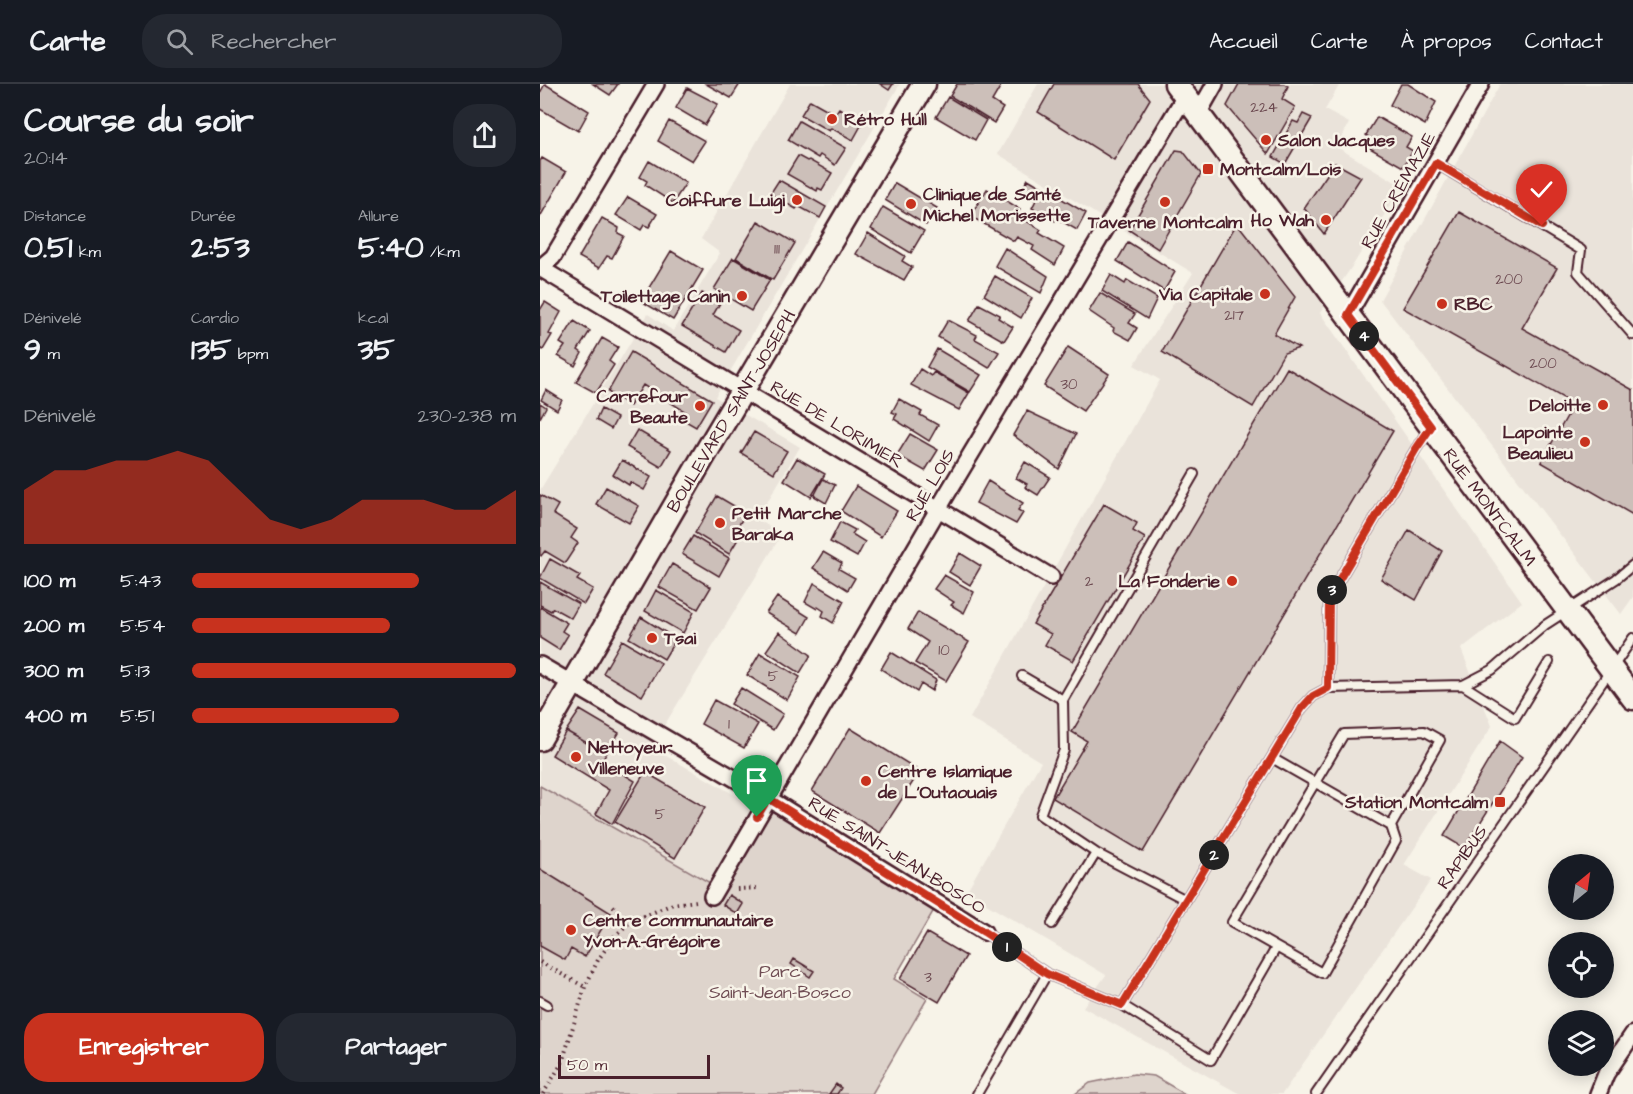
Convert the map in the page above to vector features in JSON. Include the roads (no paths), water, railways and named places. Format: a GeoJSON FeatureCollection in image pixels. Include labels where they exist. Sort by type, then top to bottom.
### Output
{"type":"FeatureCollection","features":[{"type":"Feature","properties":{"kind":"main road","name":"BOULEVARD SAINT-JOSEPH"},"geometry":{"type":"LineString","coordinates":[[540,739],[924,84]]}},
{"type":"Feature","properties":{"kind":"main road","name":"RUE MONTCALM"},"geometry":{"type":"LineString","coordinates":[[1186,98],[1633,698]]}},
{"type":"Feature","properties":{"kind":"street"},"geometry":{"type":"LineString","coordinates":[[540,268],[553,257],[656,84]]}},
{"type":"Feature","properties":{"kind":"street","name":"RUE LOIS"},"geometry":{"type":"LineString","coordinates":[[712,896],[939,508],[1186,98],[1215,84]]}},
{"type":"Feature","properties":{"kind":"street","name":"RUE CRÉMAZIE"},"geometry":{"type":"LineString","coordinates":[[1348,315],[1481,84]]}},
{"type":"Feature","properties":{"kind":"street","name":"RUE DE LORIMIER"},"geometry":{"type":"LineString","coordinates":[[540,268],[1051,577]]}},
{"type":"Feature","properties":{"kind":"street","name":"RUE SAINT-JEAN-BOSCO"},"geometry":{"type":"LineString","coordinates":[[540,665],[768,798],[984,932]]}},
{"type":"Feature","properties":{"kind":"street"},"geometry":{"type":"LineString","coordinates":[[1598,1094],[1606,1074],[1633,1034]]}},
{"type":"Feature","properties":{"kind":"lane"},"geometry":{"type":"LineString","coordinates":[[1436,163],[1581,250],[1578,272],[1633,335]]}},
{"type":"Feature","properties":{"kind":"lane"},"geometry":{"type":"LineString","coordinates":[[1328,688],[1329,597],[1431,427]]}},
{"type":"Feature","properties":{"kind":"lane"},"geometry":{"type":"LineString","coordinates":[[1186,900],[1096,853],[1040,815],[1064,750],[1062,700],[1194,474]]}},
{"type":"Feature","properties":{"kind":"lane"},"geometry":{"type":"LineString","coordinates":[[1122,1005],[1302,708],[1313,696],[1328,688],[1463,685],[1492,670],[1545,625],[1616,579],[1633,565]]}},
{"type":"Feature","properties":{"kind":"lane","name":"RAPIBUS"},"geometry":{"type":"LineString","coordinates":[[1316,1094],[1633,638]]}},
{"type":"Feature","properties":{"kind":"lane"},"geometry":{"type":"LineString","coordinates":[[1463,685],[1515,718],[1549,662]]}},
{"type":"Feature","properties":{"kind":"lane"},"geometry":{"type":"LineString","coordinates":[[1022,676],[1062,700]]}},
{"type":"Feature","properties":{"kind":"lane"},"geometry":{"type":"LineString","coordinates":[[1272,758],[1315,782],[1391,826],[1396,841],[1322,973],[1276,948],[1232,922],[1315,782],[1344,734],[1424,731],[1440,740],[1391,826]]}},
{"type":"Feature","properties":{"kind":"lane"},"geometry":{"type":"LineString","coordinates":[[1053,924],[1096,853]]}},
{"type":"Feature","properties":{"kind":"lane"},"geometry":{"type":"LineString","coordinates":[[984,932],[1047,974],[1122,1005],[1211,1060],[1276,948]]}},
{"type":"Feature","properties":{"kind":"lane"},"geometry":{"type":"LineString","coordinates":[[977,1094],[1047,974]]}},
{"type":"Feature","properties":{"kind":"place","name":"Rétro Hull"},"geometry":{"type":"Point","coordinates":[832,119]}},
{"type":"Feature","properties":{"kind":"place","name":"Salon Jacques"},"geometry":{"type":"Point","coordinates":[1266,140]}},
{"type":"Feature","properties":{"kind":"place","name":"Montcalm/Lois"},"geometry":{"type":"Point","coordinates":[1208,169]}},
{"type":"Feature","properties":{"kind":"place","name":"Coiffure Luigi"},"geometry":{"type":"Point","coordinates":[797,200]}},
{"type":"Feature","properties":{"kind":"place","name":"Taverne Montcalm"},"geometry":{"type":"Point","coordinates":[1165,202]}},
{"type":"Feature","properties":{"kind":"place","name":"Clinique de Santé Michel Morissette"},"geometry":{"type":"Point","coordinates":[911,204]}},
{"type":"Feature","properties":{"kind":"place","name":"Ho Wah"},"geometry":{"type":"Point","coordinates":[1326,220]}},
{"type":"Feature","properties":{"kind":"place","name":"Via Capitale"},"geometry":{"type":"Point","coordinates":[1265,294]}},
{"type":"Feature","properties":{"kind":"place","name":"Toilettage Canin"},"geometry":{"type":"Point","coordinates":[742,296]}},
{"type":"Feature","properties":{"kind":"place","name":"RBC"},"geometry":{"type":"Point","coordinates":[1442,304]}},
{"type":"Feature","properties":{"kind":"place","name":"Deloitte"},"geometry":{"type":"Point","coordinates":[1603,405]}},
{"type":"Feature","properties":{"kind":"place","name":"Carrefour Beaute"},"geometry":{"type":"Point","coordinates":[700,406]}},
{"type":"Feature","properties":{"kind":"place","name":"Lapointe Beaulieu"},"geometry":{"type":"Point","coordinates":[1585,442]}},
{"type":"Feature","properties":{"kind":"place","name":"Petit Marche Baraka"},"geometry":{"type":"Point","coordinates":[720,523]}},
{"type":"Feature","properties":{"kind":"place","name":"La Fonderie"},"geometry":{"type":"Point","coordinates":[1232,581]}},
{"type":"Feature","properties":{"kind":"place","name":"Tsai"},"geometry":{"type":"Point","coordinates":[652,638]}},
{"type":"Feature","properties":{"kind":"place","name":"Nettoyeur Villeneuve"},"geometry":{"type":"Point","coordinates":[576,757]}},
{"type":"Feature","properties":{"kind":"place","name":"Centre Islamique de L'Outaouais"},"geometry":{"type":"Point","coordinates":[866,781]}},
{"type":"Feature","properties":{"kind":"place","name":"Station Montcalm"},"geometry":{"type":"Point","coordinates":[1500,802]}},
{"type":"Feature","properties":{"kind":"place","name":"Centre communautaire Yvon-A.-Grégoire"},"geometry":{"type":"Point","coordinates":[571,930]}},
{"type":"Feature","properties":{"kind":"park label","name":"Parc Saint-Jean-Bosco"},"geometry":{"type":"Point","coordinates":[780,981]}}]}
